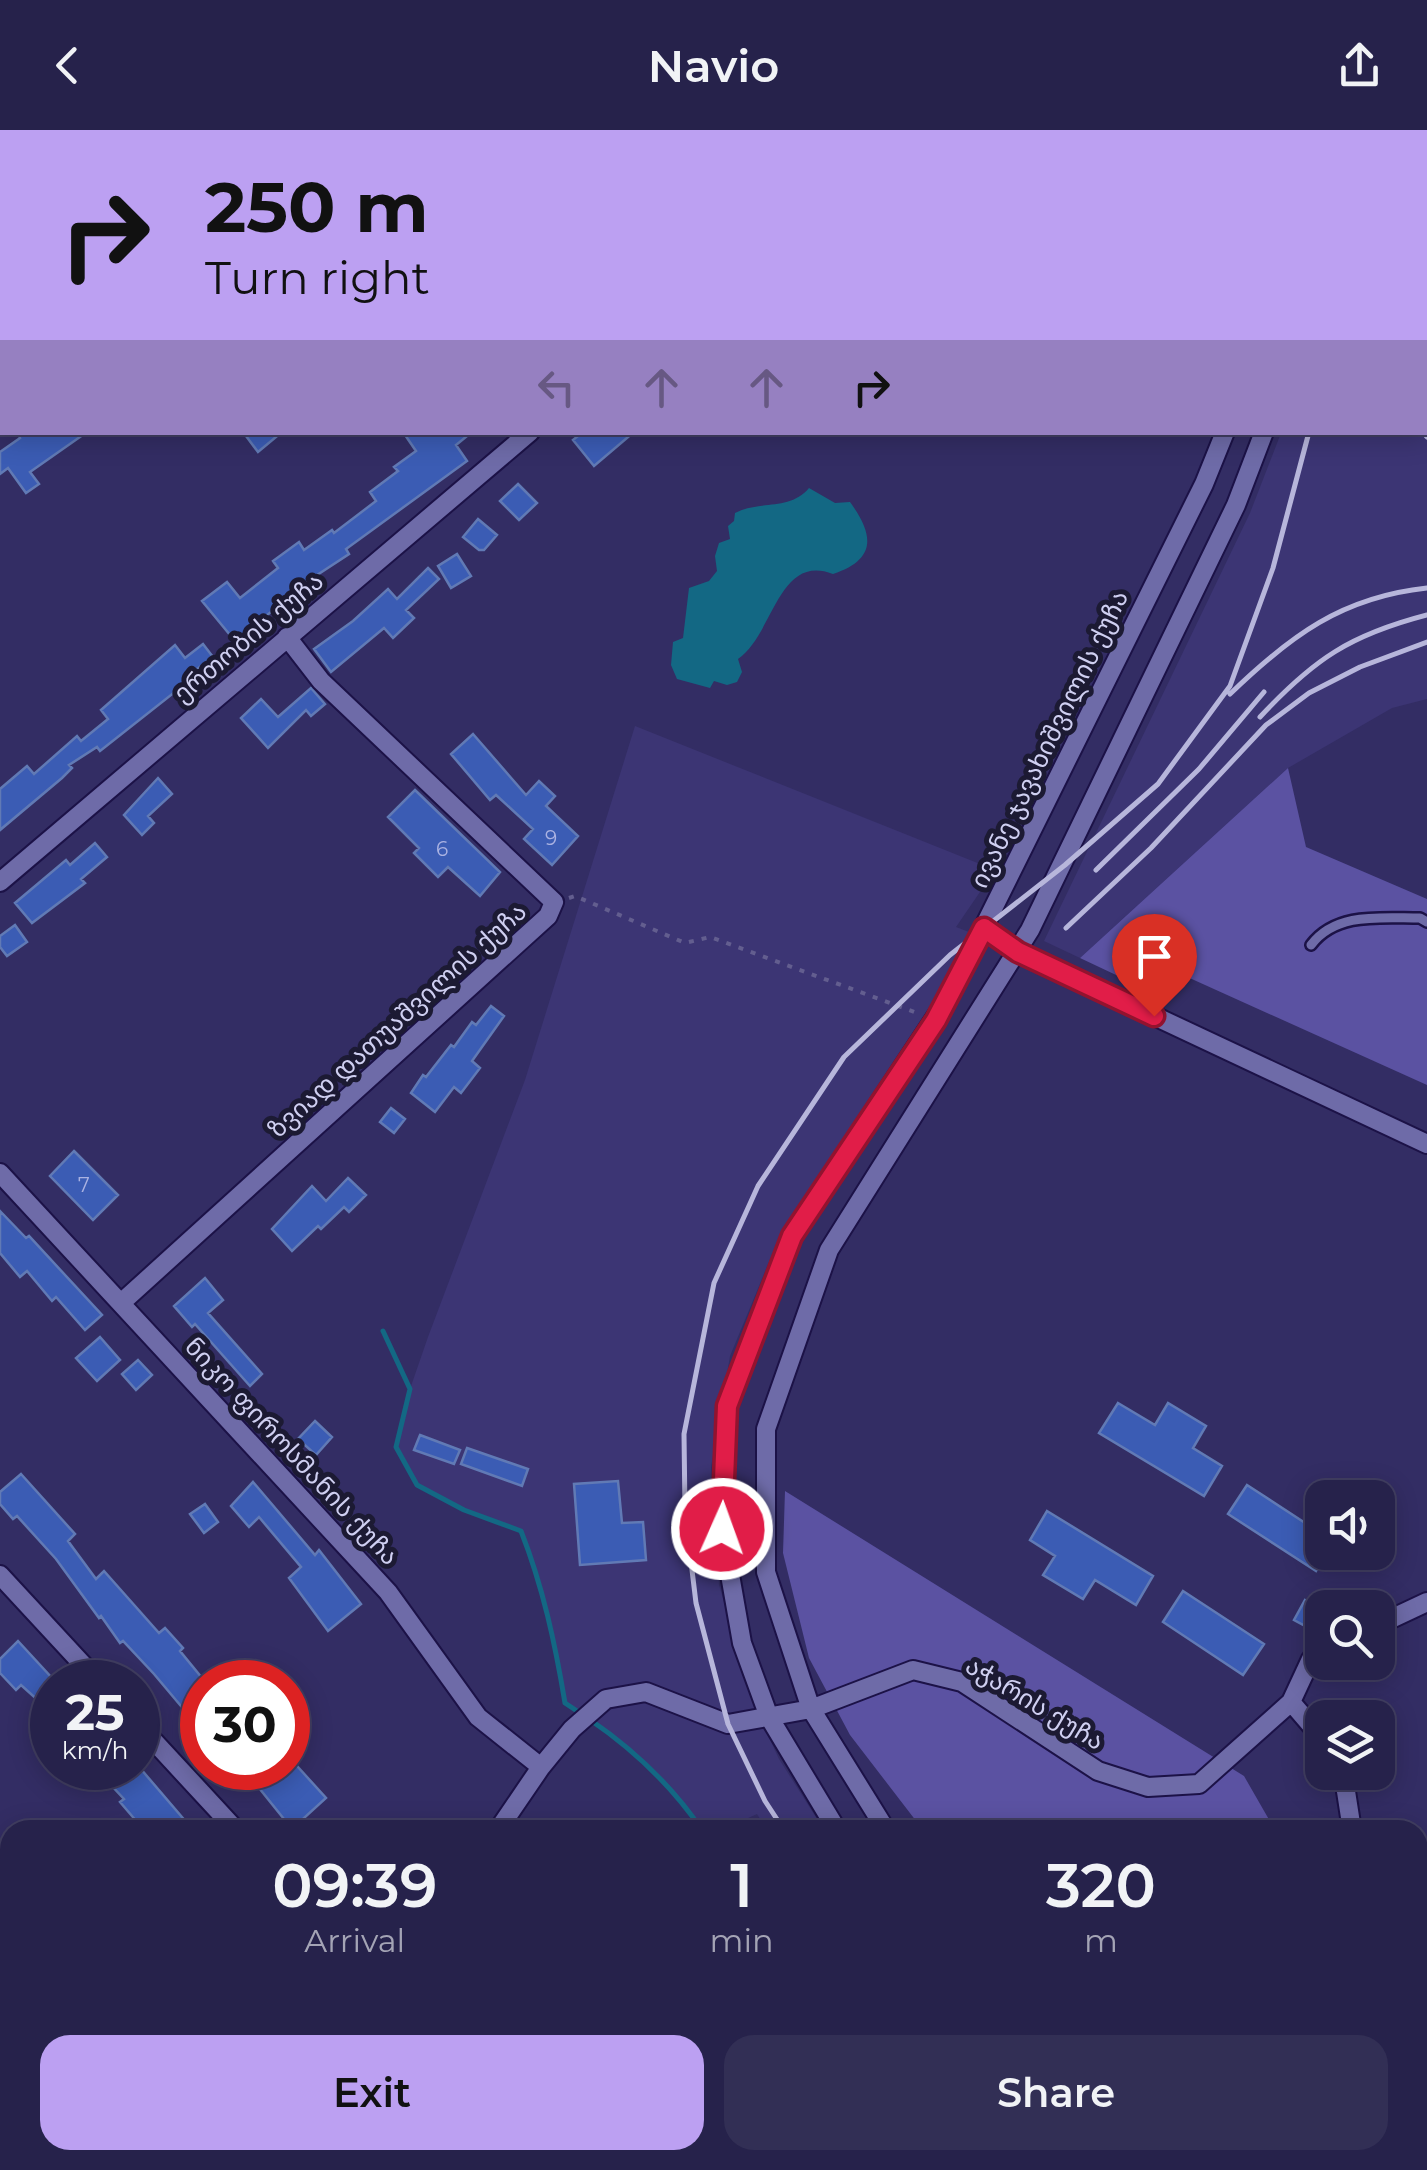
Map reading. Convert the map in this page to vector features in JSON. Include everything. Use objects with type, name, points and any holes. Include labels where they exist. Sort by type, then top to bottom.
[{"type":"street","name":"ერთობის ქუჩა","points":[[0,882],[526,435]]},
{"type":"street","name":"ივანე ჯავახიშვილის ქუჩა","points":[[831,1820],[770,1717],[742,1643],[722,1529],[727,1406],[792,1236],[936,1020],[1204,484],[1224,435]]},
{"type":"street","points":[[880,1820],[811,1708],[766,1572],[766,1428],[829,1250],[1018,952],[1065,865],[1236,505],[1263,435]]},
{"type":"street","name":"ზვიად დათუაშვილის ქუჩა","points":[[122,1303],[548,916],[554,902],[321,681],[288,637]]},
{"type":"street","points":[[984,928],[1018,952],[1427,1144]]},
{"type":"street","name":"ნიკო ფიროსმანის ქუჩა","points":[[0,1173],[388,1592],[478,1717],[541,1767]]},
{"type":"street","points":[[0,1576],[78,1660]]},
{"type":"street","points":[[1395,1618],[1427,1602]]},
{"type":"street","name":"აჭარის ქუჩა","points":[[505,1820],[541,1767],[572,1730],[606,1699],[646,1692],[728,1724],[811,1708],[913,1670],[962,1682],[1098,1771],[1148,1787],[1200,1784],[1291,1702],[1305,1671]]},
{"type":"street","points":[[1291,1702],[1305,1718]]},
{"type":"street","points":[[160,1748],[227,1820]]},
{"type":"street","points":[[1346,1790],[1350,1820]]},
{"type":"lane","points":[[1310,945],[1324,928],[1360,919],[1420,918],[1427,922]]},
{"type":"path","points":[[554,902],[575,896],[685,943],[710,937],[936,1020]]},
{"type":"shaded area","points":[[1280,435],[1427,435],[1427,699],[1392,708],[1288,768],[1080,958],[1044,941],[1250,513]]},
{"type":"shaded area","points":[[635,726],[995,870],[956,927],[977,935],[781,1233],[730,1356],[711,1467],[719,1585],[755,1708],[779,1759],[818,1820],[761,1820],[757,1814],[744,1820],[695,1820],[682,1801],[622,1742],[565,1703],[553,1630],[538,1573],[521,1531],[464,1510],[417,1485],[396,1447],[428,1337],[525,1080]]},
{"type":"shaded area","points":[[1288,768],[1306,847],[1427,899],[1427,1085],[1163,966],[1150,991],[1080,958]]},
{"type":"shaded area","points":[[785,1491],[1244,1776],[1269,1820],[915,1820],[850,1735],[809,1658],[783,1553]]},
{"type":"water","points":[[809,488],[835,503],[850,502],[867,535],[864,553],[858,561],[833,574],[815,571],[800,575],[788,585],[750,647],[738,659],[742,672],[737,682],[727,685],[714,681],[710,688],[677,679],[671,665],[673,642],[683,638],[689,588],[709,581],[717,571],[715,556],[719,543],[730,539],[728,526],[735,513],[793,500]]},
{"type":"building","points":[[18,435],[83,435],[30,472],[39,484],[26,493],[8,468],[0,474],[0,452],[20,438]]},
{"type":"building","points":[[245,435],[278,435],[258,452]]},
{"type":"building","points":[[405,435],[468,435],[456,445],[467,461],[346,549],[349,554],[285,596],[287,599],[235,641],[202,601],[227,582],[240,598],[278,568],[273,561],[299,542],[304,550],[332,530],[334,533],[376,501],[370,492],[416,451]]},
{"type":"building","points":[[579,435],[630,435],[594,466],[573,440]]},
{"type":"building","points":[[518,484],[537,503],[519,520],[500,501]]},
{"type":"building","points":[[478,519],[497,535],[484,550],[463,537]]},
{"type":"building","points":[[457,554],[471,576],[451,588],[438,566]]},
{"type":"building","points":[[428,568],[439,579],[406,610],[414,618],[393,638],[384,628],[331,672],[314,649],[388,589],[397,599]]},
{"type":"building","points":[[203,644],[213,657],[196,670],[199,673],[100,751],[97,747],[69,765],[72,768],[62,778],[0,830],[0,789],[27,766],[34,774],[77,736],[81,741],[108,719],[101,710],[175,645],[185,658]]},
{"type":"building","points":[[311,688],[325,704],[311,716],[306,710],[268,748],[241,718],[261,699],[278,717]]},
{"type":"building","points":[[473,734],[526,795],[539,781],[555,796],[546,806],[578,836],[552,865],[524,839],[533,829],[496,795],[490,800],[451,754]]},
{"type":"building","points":[[158,778],[172,794],[148,816],[154,823],[142,835],[124,815]]},
{"type":"building","points":[[415,790],[500,872],[480,896],[448,867],[438,877],[414,853],[419,848],[388,817]]},
{"type":"building","points":[[95,843],[107,857],[81,879],[85,883],[32,923],[15,903],[66,860],[70,865]]},
{"type":"building","points":[[15,925],[27,942],[7,956],[0,947],[0,936]]},
{"type":"building","points":[[491,1006],[504,1016],[472,1061],[480,1068],[461,1093],[454,1087],[435,1112],[411,1093],[423,1075],[426,1077],[472,1022],[476,1025]]},
{"type":"building","points":[[391,1108],[405,1119],[394,1133],[380,1122]]},
{"type":"building","points":[[74,1151],[118,1195],[93,1220],[50,1176]]},
{"type":"building","points":[[348,1178],[366,1195],[349,1212],[344,1207],[321,1229],[318,1226],[292,1251],[272,1229],[312,1186],[326,1201]]},
{"type":"building","points":[[0,1211],[26,1238],[29,1236],[102,1315],[85,1330],[56,1297],[52,1301],[27,1271],[20,1277],[0,1253]]},
{"type":"building","points":[[205,1278],[223,1300],[208,1313],[262,1374],[250,1386],[174,1306]]},
{"type":"building","points":[[100,1337],[120,1360],[97,1381],[76,1358]]},
{"type":"building","points":[[138,1360],[152,1375],[136,1390],[122,1374]]},
{"type":"building","points":[[1118,1403],[1155,1425],[1168,1403],[1206,1426],[1193,1448],[1222,1466],[1204,1496],[1099,1433]]},
{"type":"building","points":[[315,1421],[332,1437],[316,1455],[298,1439]]},
{"type":"building","points":[[420,1435],[460,1450],[454,1464],[414,1450]]},
{"type":"building","points":[[467,1448],[528,1469],[522,1486],[461,1464]]},
{"type":"building","points":[[21,1474],[75,1534],[68,1541],[96,1579],[104,1571],[159,1633],[165,1628],[183,1648],[180,1651],[187,1660],[180,1660],[180,1705],[160,1681],[160,1660],[141,1660],[123,1641],[120,1643],[56,1559],[17,1516],[13,1519],[0,1504],[0,1492]]},
{"type":"building","points":[[618,1481],[622,1523],[643,1522],[646,1560],[580,1565],[574,1484]]},
{"type":"building","points":[[253,1482],[315,1555],[319,1550],[361,1604],[328,1631],[289,1578],[301,1567],[259,1517],[249,1527],[231,1506]]},
{"type":"building","points":[[1247,1485],[1305,1523],[1305,1564],[1228,1514]]},
{"type":"building","points":[[205,1504],[218,1522],[204,1533],[190,1514]]},
{"type":"building","points":[[1047,1511],[1153,1576],[1136,1605],[1095,1580],[1083,1599],[1043,1575],[1055,1556],[1030,1540]]},
{"type":"building","points":[[1183,1591],[1264,1644],[1243,1675],[1163,1622]]},
{"type":"building","points":[[1305,1600],[1305,1626],[1294,1620]]},
{"type":"building","points":[[18,1641],[35,1660],[30,1660],[30,1693],[21,1685],[16,1690],[0,1673],[0,1659]]},
{"type":"building","points":[[310,1780],[326,1798],[302,1820],[285,1820],[261,1790],[310,1790]]},
{"type":"building","points":[[116,1790],[159,1790],[184,1820],[135,1820],[120,1802],[124,1799]]},
{"type":"waterway","points":[[383,1331],[410,1389],[396,1447],[417,1485],[464,1510],[521,1531],[548,1615],[565,1703],[580,1713]]},
{"type":"waterway","points":[[589,1719],[651,1769],[694,1820]]},
{"type":"railway","points":[[777,1820],[728,1724],[696,1603],[685,1512],[684,1434],[714,1283],[758,1186],[844,1057],[950,955],[1065,865],[1158,784],[1230,686],[1273,568],[1308,435]]},
{"type":"railway","points":[[1230,694],[1296,637],[1343,610],[1369,600],[1427,588]]},
{"type":"railway","points":[[1260,717],[1298,679],[1335,652],[1376,631],[1427,615]]},
{"type":"railway","points":[[1066,928],[1151,848],[1266,725],[1309,693],[1360,667],[1427,642]]},
{"type":"railway","points":[[1096,870],[1199,769],[1264,692]]},
{"type":"route","points":[[722,1529],[727,1406],[792,1236],[936,1020],[984,928],[1018,952],[1154,1016]]}]
